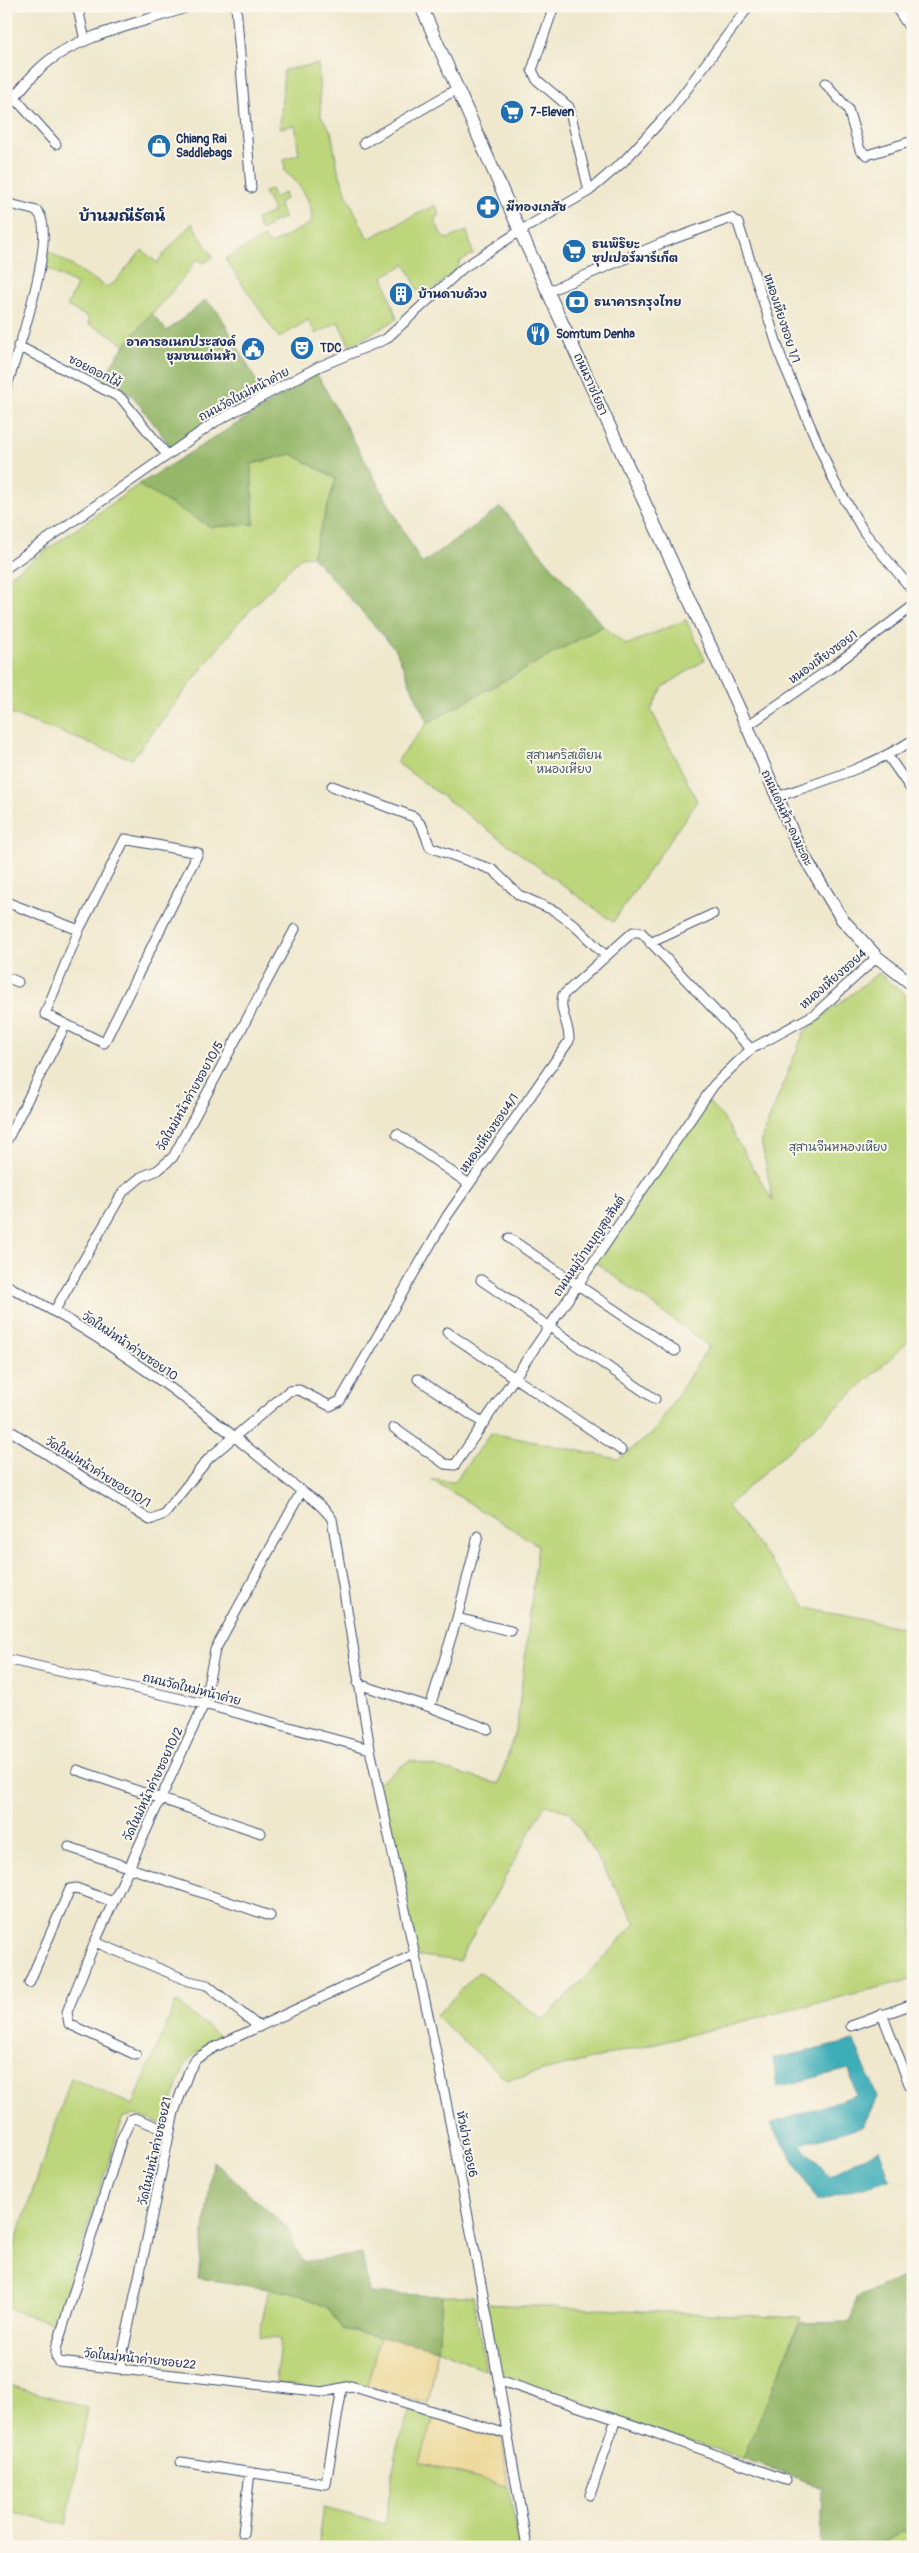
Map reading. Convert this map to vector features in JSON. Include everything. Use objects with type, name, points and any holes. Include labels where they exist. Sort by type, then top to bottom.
[{"type":"main road","name":"ถนนราชโยธา","points":[[421,6],[520,231],[549,291],[761,761]]},
{"type":"main road","name":"ถนนเด่นห้า-ดงมะดะ","points":[[761,761],[799,848],[823,891],[842,919],[877,957],[913,986]]},
{"type":"street","points":[[75,6],[79,13],[85,41]]},
{"type":"street","points":[[6,108],[14,97],[50,60],[85,41],[189,6]]},
{"type":"street","points":[[236,6],[251,188]]},
{"type":"street","points":[[554,6],[532,70],[537,80],[569,107],[589,191]]},
{"type":"street","name":"ถนนวัดใหม่หน้าค่าย","points":[[6,568],[215,422],[318,367],[386,339],[464,268],[520,231],[589,191],[624,161],[672,109],[748,6]]},
{"type":"street","points":[[895,6],[913,33]]},
{"type":"street","points":[[826,83],[848,109],[860,150],[867,155],[913,142]]},
{"type":"street","points":[[364,143],[457,89]]},
{"type":"street","points":[[14,97],[56,144]]},
{"type":"street","points":[[6,203],[38,211],[45,224],[41,271],[6,390]]},
{"type":"street","name":"หนองเหียงซอย 1/1","points":[[549,291],[662,243],[714,224],[731,218],[738,223],[782,360],[834,481],[864,532],[913,591]]},
{"type":"street","name":"ซอยดอกไม้","points":[[18,346],[121,398],[167,455]]},
{"type":"street","name":"หนองเหียงซอย1","points":[[746,726],[828,670],[913,606]]},
{"type":"street","points":[[777,797],[888,756],[913,740]]},
{"type":"street","points":[[888,756],[913,792]]},
{"type":"street","points":[[332,786],[414,817],[422,826],[430,847],[492,870],[519,895],[555,911],[573,924],[606,956]]},
{"type":"street","points":[[125,840],[198,853],[104,1044],[65,1026],[45,1014],[79,930],[125,840]]},
{"type":"street","points":[[6,902],[79,930]]},
{"type":"street","points":[[650,943],[713,914]]},
{"type":"street","name":"วัดใหม่หน้าค่ายซอย10/5","points":[[55,1310],[123,1192],[141,1178],[158,1170],[173,1157],[295,929]]},
{"type":"street","name":"หนองเหียงซอย4/1","points":[[235,1436],[289,1391],[299,1390],[330,1406],[340,1401],[447,1216],[569,1041],[570,1030],[560,1005],[563,995],[633,932],[641,932],[751,1049]]},
{"type":"street","name":"หนองเหียงซอย4","points":[[751,1049],[815,1014],[877,957]]},
{"type":"street","points":[[6,977],[18,982]]},
{"type":"street","points":[[6,1142],[65,1026]]},
{"type":"street","name":"ถนนหมู่บ้านบุญสุขสันต์","points":[[394,1428],[445,1464],[455,1464],[714,1085],[751,1049]]},
{"type":"street","points":[[397,1134],[469,1184]]},
{"type":"street","points":[[509,1238],[675,1351]]},
{"type":"street","points":[[481,1280],[655,1400]]},
{"type":"street","name":"วัดใหม่หน้าค่ายซอย10","points":[[6,1285],[55,1310],[206,1412],[300,1492]]},
{"type":"street","points":[[447,1332],[621,1450]]},
{"type":"street","points":[[418,1379],[483,1423]]},
{"type":"street","name":"วัดใหม่หน้าค่ายซอย10/1","points":[[6,1428],[150,1520],[164,1514],[209,1458],[235,1436]]},
{"type":"street","name":"หัวฝาย ซอย6","points":[[300,1492],[324,1508],[332,1519],[370,1749],[413,1955],[440,2070],[527,2547]]},
{"type":"street","name":"วัดใหม่หน้าค่ายซอย10/2","points":[[136,2056],[70,2024],[67,2020],[67,2012],[95,1942],[204,1704],[215,1650],[300,1492]]},
{"type":"street","points":[[430,1707],[457,1618],[478,1536]]},
{"type":"street","points":[[457,1618],[511,1631]]},
{"type":"street","name":"ถนนวัดใหม่หน้าค่าย","points":[[6,1658],[204,1704],[370,1749]]},
{"type":"street","points":[[358,1684],[488,1728]]},
{"type":"street","points":[[77,1770],[261,1833]]},
{"type":"street","points":[[69,1847],[129,1866],[270,1916]]},
{"type":"street","points":[[29,1984],[70,1889],[76,1888],[113,1902]]},
{"type":"street","points":[[95,1942],[189,1981],[207,1985],[259,2028]]},
{"type":"street","name":"วัดใหม่หน้าค่ายซอย21","points":[[123,2370],[121,2361],[174,2112],[189,2071],[196,2059],[215,2048],[413,1955]]},
{"type":"street","points":[[851,2026],[913,2004]]},
{"type":"street","points":[[882,2014],[912,2091]]},
{"type":"street","name":"วัดใหม่หน้าค่ายซอย22","points":[[170,2132],[135,2118],[131,2119],[122,2138],[82,2272],[56,2349],[56,2357],[64,2363],[324,2392],[351,2386],[507,2434]]},
{"type":"street","points":[[498,2380],[616,2419],[786,2480]]},
{"type":"street","points":[[181,2462],[327,2482],[341,2394],[339,2390]]},
{"type":"street","points":[[590,2495],[616,2419]]},
{"type":"street","points":[[243,2533],[250,2472]]},
{"type":"green space","points":[[318,64],[321,116],[331,131],[338,170],[349,200],[368,239],[435,205],[440,215],[434,219],[442,236],[447,239],[467,231],[473,254],[460,261],[457,269],[422,300],[406,264],[383,276],[397,319],[350,346],[338,322],[316,334],[308,320],[279,338],[225,259],[264,237],[269,244],[272,244],[311,223],[311,208],[305,194],[285,172],[284,159],[299,154],[295,125],[280,128],[284,70]]},
{"type":"green space","points":[[271,189],[275,198],[284,193],[286,199],[279,202],[280,209],[285,218],[268,224],[269,227],[261,231],[256,219],[274,212],[264,192]]},
{"type":"green space","points":[[192,223],[213,257],[204,263],[197,259],[125,345],[109,334],[88,324],[89,318],[67,306],[77,285],[44,267],[47,250],[106,287],[114,283],[142,250],[157,263],[159,262]]},
{"type":"green space","points":[[206,300],[219,313],[263,393],[172,448],[133,396],[101,382],[118,354],[151,313],[167,331]]},
{"type":"green space","points":[[317,374],[422,564],[501,507],[603,626],[427,723],[396,650],[312,556],[336,479],[292,454],[251,464],[254,524],[211,527],[138,485]]},
{"type":"green space","points":[[292,454],[336,479],[312,556],[301,557],[236,625],[132,759],[6,712],[6,579],[138,485],[212,527],[254,524],[251,464]]},
{"type":"green space","name":"สุสานคริสเตียน หนองเหียง","points":[[686,620],[705,660],[663,687],[651,710],[697,801],[613,922],[396,762],[427,723],[603,626],[626,645]]},
{"type":"green space","name":"สุสานจีนหนองเหียง","points":[[878,973],[913,1001],[913,1335],[896,1354],[727,1506],[808,1608],[913,1630],[913,1979],[507,2080],[436,2016],[478,1972],[544,2020],[636,1923],[570,1812],[545,1805],[459,1961],[413,1955],[377,1784],[410,1760],[499,1784],[517,1725],[538,1545],[432,1480],[454,1482],[491,1433],[618,1459],[653,1433],[709,1346],[594,1261],[705,1098],[724,1119],[773,1201],[761,1140],[804,1032]]},
{"type":"green space","points":[[176,2002],[223,2039],[197,2052],[185,2064],[164,2125],[135,2115],[123,2117],[56,2324],[6,2308],[6,2270],[71,2078],[133,2105]]},
{"type":"green space","points":[[213,2161],[287,2228],[302,2262],[362,2254],[369,2293],[442,2296],[438,2349],[342,2329],[328,2308],[300,2294],[198,2278]]},
{"type":"green space","points":[[913,2274],[913,2539],[904,2531],[875,2547],[821,2547],[823,2488],[743,2458],[800,2323],[851,2322],[856,2298]]},
{"type":"green space","points":[[269,2288],[300,2294],[328,2308],[342,2329],[380,2337],[367,2386],[321,2390],[276,2383],[280,2339],[259,2337]]},
{"type":"green space","points":[[442,2296],[473,2296],[486,2370],[438,2349]]},
{"type":"green space","points":[[485,2304],[801,2318],[744,2459],[498,2380]]},
{"type":"green space","points":[[6,2384],[88,2408],[66,2525],[6,2511]]},
{"type":"green space","points":[[410,2409],[434,2417],[420,2463],[508,2487],[520,2547],[318,2547],[324,2508],[385,2524],[395,2456]]},
{"type":"green space","points":[[904,2531],[913,2539],[913,2547],[875,2547]]},
{"type":"sand","points":[[380,2337],[438,2349],[428,2404],[367,2386]]},
{"type":"sand","points":[[434,2417],[502,2437],[508,2487],[420,2463]]},
{"type":"water","points":[[854,2041],[877,2097],[863,2126],[801,2144],[829,2176],[879,2149],[890,2179],[818,2201],[771,2124],[856,2095],[849,2069],[777,2087],[773,2059]]},
{"type":"place","name":"7-Eleven","points":[[512,112]]},
{"type":"place","name":"Chiang Rai Saddlebags","points":[[159,146]]},
{"type":"place","name":"มีทองเภสัช","points":[[488,207]]},
{"type":"place","name":"ธนพิริยะ ซุปเปอร์มาร์เก็ต","points":[[574,251]]},
{"type":"place","name":"บ้านดาบด้วง","points":[[401,294]]},
{"type":"place","name":"ธนาคารกรุงไทย","points":[[577,302]]},
{"type":"place","name":"Somtum Denha","points":[[538,334]]},
{"type":"place","name":"TDC","points":[[302,348]]},
{"type":"place","name":"อาคารอเนกประสงค์ ชุมชนเด่นห้า","points":[[253,349]]},
{"type":"district","name":"บ้านมณีรัตน์","points":[[122,216]]}]
